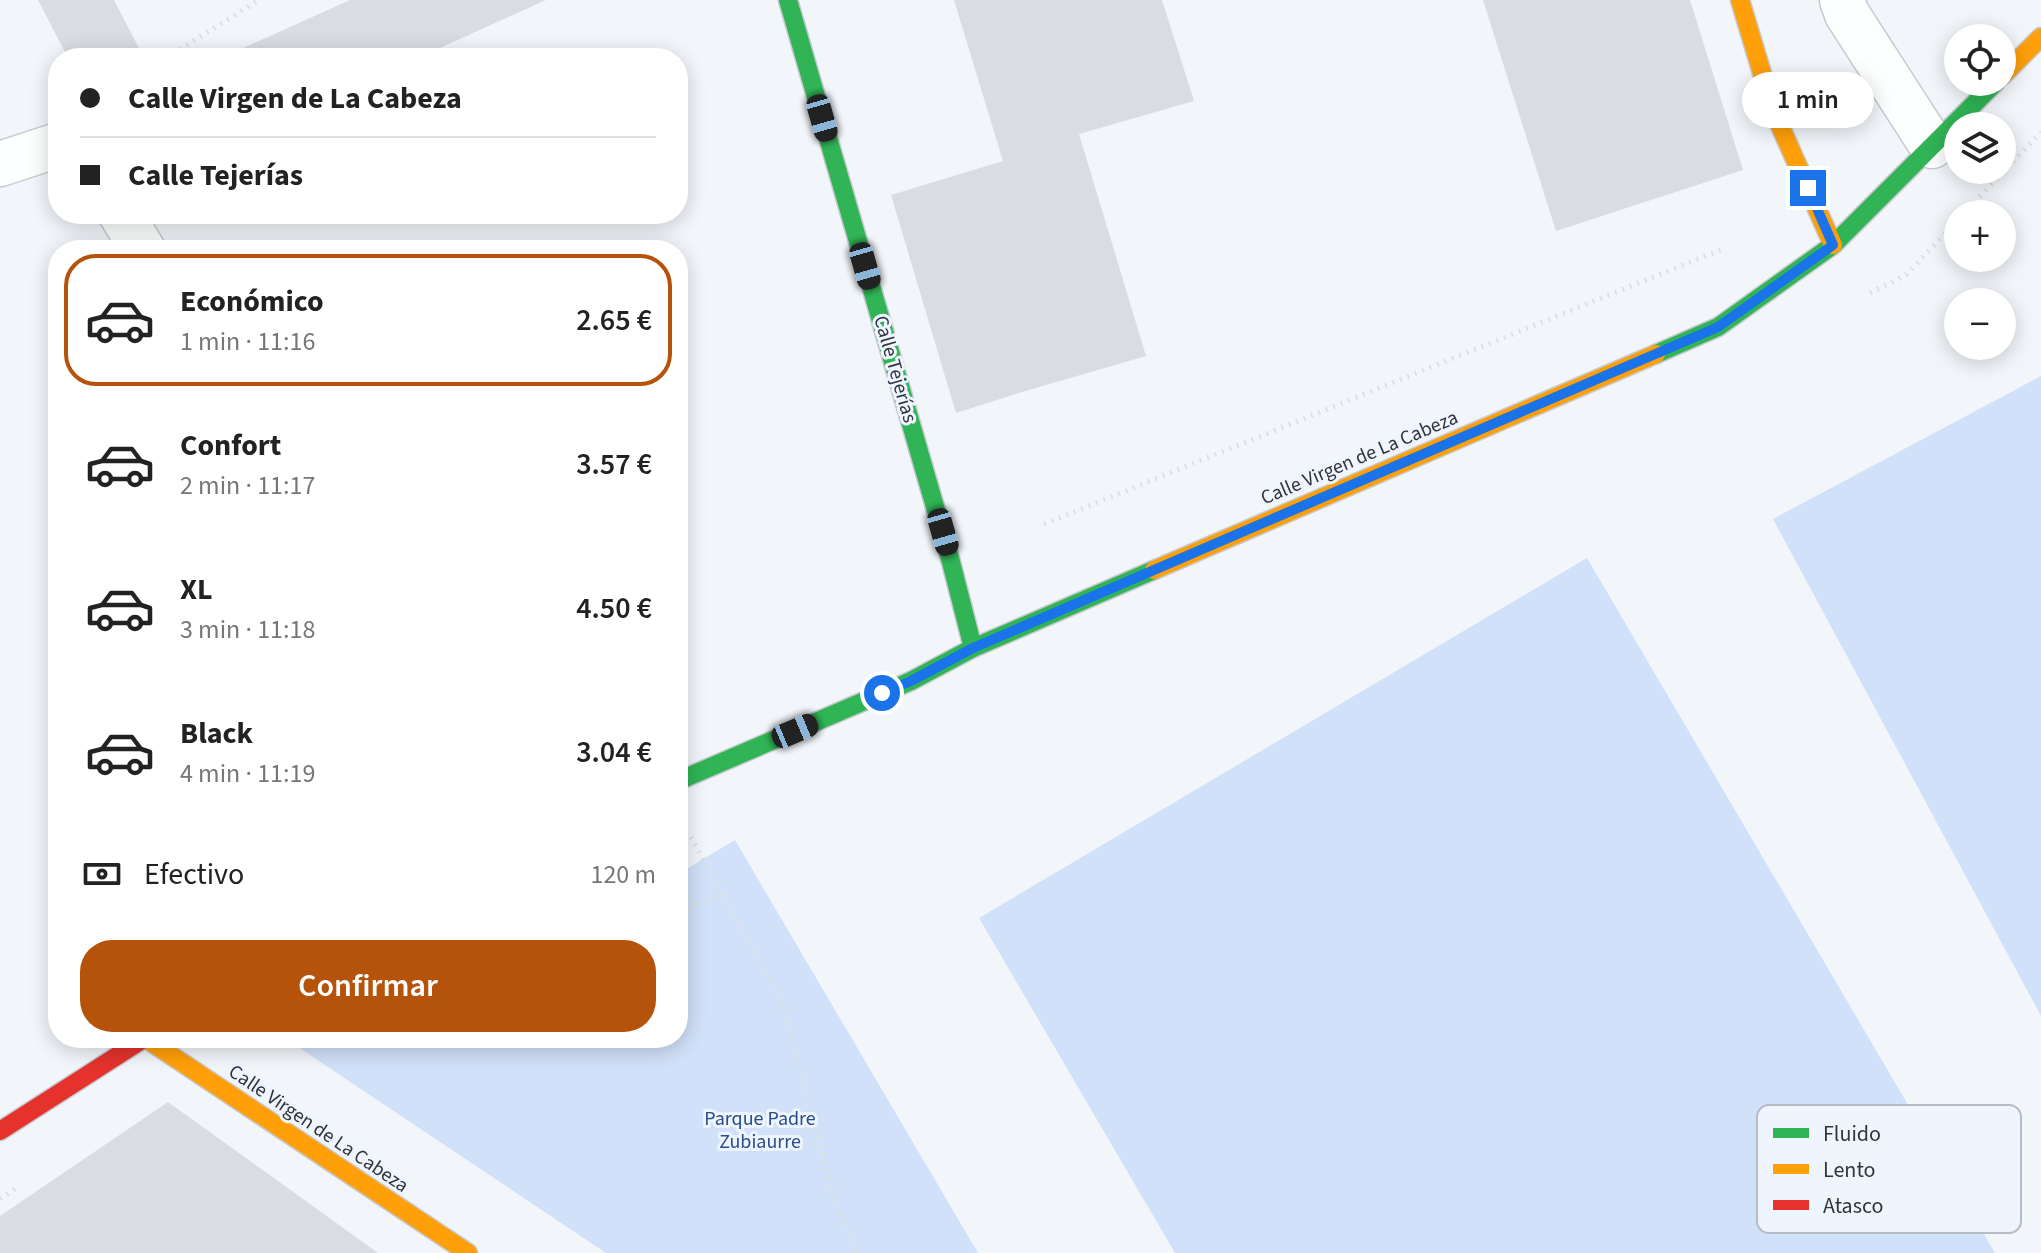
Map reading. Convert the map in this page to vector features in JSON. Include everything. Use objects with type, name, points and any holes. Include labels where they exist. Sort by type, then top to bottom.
[{"type":"street","name":"Calle Tejerías","points":[[788,0],[951,562],[973,648]]},
{"type":"street","points":[[1740,0],[1773,110],[1833,245]]},
{"type":"street","points":[[1842,0],[1847,14],[1932,146]]},
{"type":"street","points":[[2016,62],[2041,37]]},
{"type":"street","name":"Calle Virgen de La Cabeza","points":[[688,777],[911,681],[973,648],[1718,327],[1833,245],[1982,96]]},
{"type":"street","points":[[0,164],[48,148]]},
{"type":"street","name":"Calle Virgen de La Cabeza","points":[[0,1131],[129,1048]]},
{"type":"street","name":"Calle Virgen de La Cabeza","points":[[160,1048],[468,1253]]},
{"type":"path","points":[[182,48],[259,0]]},
{"type":"path","points":[[1976,200],[2041,132]]},
{"type":"path","points":[[1044,524],[1733,245]]},
{"type":"path","points":[[689,834],[779,996],[835,1201],[858,1253]]},
{"type":"path","points":[[688,911],[722,894]]},
{"type":"path","points":[[688,896],[693,906]]},
{"type":"path","points":[[725,1137],[776,1146],[819,1143]]},
{"type":"green space","points":[[2041,376],[2041,1016],[1773,519]]},
{"type":"green space","points":[[1587,558],[1908,1105],[1757,1105],[1757,1233],[1983,1233],[1995,1253],[1175,1253],[979,918]]},
{"type":"green space","name":"Parque Padre Zubiaurre","points":[[735,840],[978,1253],[606,1253],[299,1048],[688,1048],[688,868]]},
{"type":"building","points":[[38,0],[114,0],[139,48],[63,48]]},
{"type":"building","points":[[350,0],[546,0],[440,48],[243,48]]},
{"type":"building","points":[[954,0],[1162,0],[1194,101],[1079,134],[1146,356],[956,413],[891,195],[1003,161]]},
{"type":"building","points":[[1483,0],[1690,0],[1743,170],[1556,231]]},
{"type":"building","points":[[168,1102],[378,1253],[0,1253],[0,1216]]},
{"type":"traffic: fast","points":[[788,0],[951,562],[973,648]]},
{"type":"traffic: fast","points":[[1656,354],[1718,327],[1833,245],[1982,96]]},
{"type":"traffic: fast","points":[[688,777],[911,681],[973,648],[1154,570]]},
{"type":"traffic: slow","points":[[1740,0],[1773,110],[1833,245]]},
{"type":"traffic: slow","points":[[2016,62],[2041,37]]},
{"type":"traffic: slow","points":[[1154,570],[1656,354]]},
{"type":"traffic: slow","points":[[160,1048],[468,1253]]},
{"type":"traffic: jam","points":[[0,1131],[129,1048]]},
{"type":"route","points":[[882,693],[973,648],[1718,327],[1833,245],[1808,188]]}]
